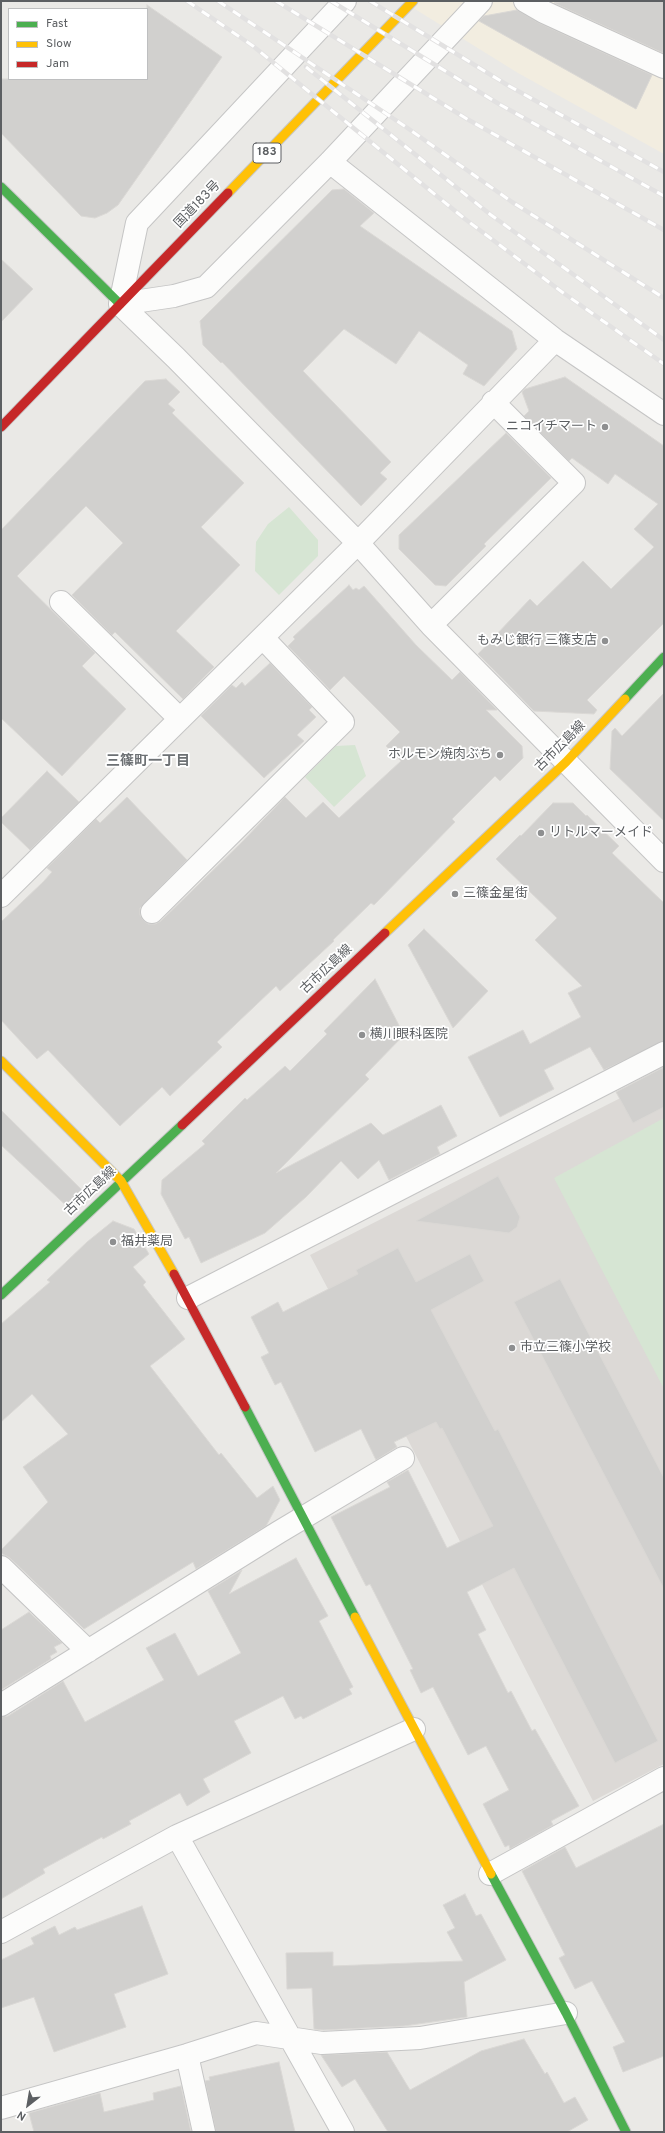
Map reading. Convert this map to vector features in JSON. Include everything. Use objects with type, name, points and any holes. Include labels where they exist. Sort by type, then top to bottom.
[{"type":"main road","name":"国道183号","points":[[1,427],[413,1]]},
{"type":"main road","points":[[1,187],[120,304]]},
{"type":"main road","name":"古市広島線","points":[[1,1295],[566,762],[664,657]]},
{"type":"main road","points":[[1,1061],[121,1181],[188,1298],[490,1874],[566,2013],[626,2132]]},
{"type":"street","points":[[120,304],[137,223],[345,1]]},
{"type":"street","points":[[120,304],[174,296],[206,287],[330,162],[481,1]]},
{"type":"street","points":[[525,1],[544,12],[664,67]]},
{"type":"street","points":[[330,162],[555,340],[664,414]]},
{"type":"street","points":[[120,304],[176,358],[358,543],[431,625],[664,861]]},
{"type":"street","points":[[1,896],[358,543],[493,402],[555,340]]},
{"type":"street","points":[[431,625],[574,483],[493,402]]},
{"type":"street","points":[[60,602],[180,719]]},
{"type":"street","points":[[152,912],[343,722],[263,638]]},
{"type":"street","points":[[188,1298],[664,1053]]},
{"type":"street","points":[[1,1705],[303,1518],[403,1458]]},
{"type":"street","points":[[1,1567],[88,1651]]},
{"type":"street","points":[[1,1932],[177,1836],[414,1730]]},
{"type":"street","points":[[490,1874],[664,1778]]},
{"type":"street","points":[[177,1836],[292,2038],[343,2132]]},
{"type":"street","points":[[1,2108],[187,2055],[256,2033],[322,2043],[420,2038],[566,2013]]},
{"type":"street","points":[[187,2055],[204,2132]]},
{"type":"shaded area","points":[[402,1],[664,1],[664,154],[518,73]]},
{"type":"shaded area","name":"市立三篠小学校","points":[[664,1076],[664,1764],[593,1801],[408,1440],[310,1255]]},
{"type":"green space","points":[[289,507],[318,540],[318,556],[279,595],[255,571],[256,542],[268,524]]},
{"type":"green space","points":[[355,745],[366,776],[334,807],[305,777],[336,746]]},
{"type":"green space","points":[[664,1118],[664,1389],[554,1178]]},
{"type":"building","points":[[565,1],[664,1],[663,53],[554,3]]},
{"type":"building","points":[[147,5],[222,57],[118,205],[107,213],[95,218],[81,216],[1,133],[1,79],[148,80]]},
{"type":"building","points":[[517,10],[539,23],[652,75],[636,109],[479,21],[484,16]]},
{"type":"building","points":[[344,189],[374,213],[360,226],[512,331],[517,349],[484,386],[463,374],[468,365],[419,331],[396,364],[344,329],[303,371],[391,462],[380,473],[387,479],[361,506],[222,362],[221,363],[203,345],[200,321],[332,190]]},
{"type":"building","points":[[1,259],[33,289],[1,322]]},
{"type":"building","points":[[565,377],[664,446],[664,623],[587,700],[597,710],[594,714],[534,711],[478,654],[530,599],[537,606],[583,561],[611,589],[654,547],[634,529],[658,504],[615,474],[608,484],[572,458],[569,461],[524,416],[529,411],[522,392],[525,389]]},
{"type":"building","points":[[166,379],[180,392],[168,404],[175,410],[172,413],[244,483],[201,527],[240,565],[176,631],[214,667],[183,699],[115,632],[112,635],[72,595],[123,543],[86,506],[17,576],[95,653],[82,666],[126,709],[62,776],[1,718],[1,530],[145,381]]},
{"type":"building","points":[[506,433],[551,478],[484,544],[486,546],[446,586],[435,585],[399,549],[399,535]]},
{"type":"building","points":[[349,585],[353,590],[356,588],[359,590],[364,586],[416,645],[452,680],[460,672],[497,710],[486,710],[522,746],[523,758],[500,781],[495,776],[452,819],[455,822],[374,905],[371,903],[333,940],[334,941],[280,991],[276,986],[217,1042],[222,1047],[170,1096],[162,1087],[120,1126],[48,1050],[37,1059],[1,1020],[1,922],[43,882],[52,872],[47,868],[96,819],[100,823],[127,797],[187,860],[140,908],[140,915],[143,920],[148,924],[155,924],[161,921],[242,842],[285,797],[306,818],[323,802],[339,818],[401,761],[386,746],[400,732],[344,676],[330,690],[288,646],[295,639],[293,637]]},
{"type":"building","points":[[270,663],[312,707],[309,710],[316,717],[297,735],[304,741],[264,778],[201,716],[232,685],[236,688],[242,682],[245,686]]},
{"type":"building","points":[[664,693],[664,821],[610,769],[612,731],[615,728],[622,736]]},
{"type":"building","points":[[47,771],[79,802],[30,850],[1,822],[1,818]]},
{"type":"building","points":[[553,803],[573,803],[586,816],[587,815],[619,846],[612,853],[664,903],[664,1041],[604,1070],[590,1047],[544,1070],[554,1089],[500,1117],[468,1057],[523,1030],[530,1044],[581,1017],[568,993],[582,986],[535,940],[557,918],[496,859]]},
{"type":"building","points":[[424,929],[488,991],[453,1028],[408,945]]},
{"type":"building","points":[[375,979],[404,1035],[365,1075],[369,1079],[276,1173],[371,1123],[383,1135],[441,1105],[457,1136],[437,1147],[440,1154],[389,1180],[379,1160],[358,1179],[341,1161],[306,1197],[265,1233],[201,1263],[189,1237],[185,1239],[161,1194],[162,1180],[205,1144],[202,1141],[245,1098],[247,1100],[285,1066],[290,1071],[327,1034],[324,1031]]},
{"type":"building","points":[[664,1067],[664,1107],[633,1123],[616,1092]]},
{"type":"building","points":[[1,1110],[88,1196],[72,1211],[1,1145]]},
{"type":"building","points":[[498,1176],[520,1217],[517,1227],[509,1233],[416,1221]]},
{"type":"building","points":[[113,1221],[134,1229],[149,1254],[133,1267],[146,1282],[143,1285],[185,1339],[150,1366],[219,1455],[221,1453],[257,1498],[273,1486],[280,1500],[266,1526],[196,1569],[193,1562],[84,1629],[10,1558],[1,1553],[1,1550],[48,1502],[23,1467],[68,1434],[32,1394],[1,1422],[1,1324],[50,1282],[47,1280],[87,1242]]},
{"type":"building","points":[[398,1248],[416,1282],[470,1254],[484,1281],[431,1310],[495,1431],[498,1429],[658,1741],[615,1763],[514,1568],[467,1592],[486,1630],[478,1634],[508,1693],[511,1691],[532,1731],[535,1729],[579,1806],[551,1821],[553,1825],[510,1849],[509,1845],[505,1847],[483,1804],[509,1790],[486,1746],[468,1755],[433,1687],[421,1693],[410,1670],[413,1669],[370,1584],[366,1586],[331,1517],[390,1487],[387,1482],[408,1470],[447,1548],[493,1526],[442,1428],[440,1429],[436,1422],[394,1442],[397,1447],[376,1460],[361,1429],[315,1452],[281,1382],[275,1385],[261,1357],[269,1353],[251,1317],[278,1302],[283,1312],[358,1274],[356,1270]]},
{"type":"building","points":[[560,1279],[664,1478],[664,1589],[514,1302]]},
{"type":"building","points":[[296,1558],[328,1616],[319,1621],[353,1687],[349,1689],[352,1694],[303,1719],[301,1716],[295,1719],[283,1696],[234,1721],[251,1753],[203,1779],[210,1792],[187,1806],[180,1793],[129,1821],[131,1824],[103,1839],[102,1837],[43,1869],[45,1873],[1,1899],[1,1717],[8,1716],[63,1681],[85,1722],[164,1680],[146,1648],[175,1633],[198,1676],[241,1653],[208,1591],[242,1570],[229,1594]]},
{"type":"building","points":[[29,1612],[62,1643],[54,1647],[57,1652],[50,1656],[51,1659],[1,1690],[1,1630]]},
{"type":"building","points":[[664,1824],[664,2056],[623,2072],[613,2047],[625,2042],[592,1981],[575,1989],[559,1958],[565,1955],[522,1871],[565,1847],[576,1868]]},
{"type":"building","points":[[465,1894],[476,1916],[481,1914],[506,1960],[464,1982],[467,2017],[404,2026],[323,2030],[314,2029],[312,1988],[287,1989],[286,1953],[333,1952],[333,1966],[463,1961],[447,1932],[455,1928],[443,1905]]},
{"type":"building","points":[[142,1906],[168,1974],[114,1994],[126,2027],[54,2052],[34,1997],[1,2008],[1,1960],[34,1944],[31,1938],[55,1926],[59,1935],[75,1927],[77,1930]]},
{"type":"building","points":[[524,2039],[545,2074],[547,2072],[564,2103],[575,2097],[588,2120],[567,2132],[388,2132],[355,2079],[342,2087],[321,2055],[387,2052],[410,2090],[481,2051]]},
{"type":"building","points":[[279,2062],[295,2132],[216,2132],[205,2081],[210,2080],[209,2077]]},
{"type":"building","points":[[181,2086],[191,2132],[34,2132],[29,2113],[100,2093],[104,2112],[154,2100],[153,2093]]},
{"type":"railway","points":[[187,1],[253,46],[465,219],[562,292],[664,364]]},
{"type":"railway","points":[[218,1],[406,127],[512,202],[664,298]]},
{"type":"railway","points":[[276,1],[467,119],[664,230]]},
{"type":"railway","points":[[331,1],[499,104],[664,196]]},
{"type":"railway","points":[[370,1],[509,86],[664,172]]},
{"type":"railway","points":[[306,67],[491,215],[664,340]]},
{"type":"traffic: fast","points":[[1,187],[120,304]]},
{"type":"traffic: fast","points":[[625,699],[664,657]]},
{"type":"traffic: fast","points":[[1,1295],[182,1125]]},
{"type":"traffic: fast","points":[[245,1407],[355,1617]]},
{"type":"traffic: fast","points":[[491,1874],[566,2013],[626,2132]]},
{"type":"traffic: slow","points":[[228,193],[413,1]]},
{"type":"traffic: slow","points":[[385,933],[566,762],[625,699]]},
{"type":"traffic: slow","points":[[1,1061],[121,1181],[174,1274]]},
{"type":"traffic: slow","points":[[355,1617],[491,1874]]},
{"type":"traffic: jam","points":[[1,427],[228,193]]},
{"type":"traffic: jam","points":[[182,1125],[385,933]]},
{"type":"traffic: jam","points":[[174,1274],[245,1407]]},
{"type":"place","name":"ニコイチマート","points":[[605,427]]},
{"type":"place","name":"もみじ銀行 三篠支店","points":[[605,641]]},
{"type":"place","name":"ホルモン焼肉ぶち","points":[[500,755]]},
{"type":"place","name":"リトルマーメイド","points":[[541,833]]},
{"type":"place","name":"三篠金星街","points":[[455,894]]},
{"type":"place","name":"横川眼科医院","points":[[362,1035]]},
{"type":"place","name":"福井薬局","points":[[113,1242]]},
{"type":"place","name":"市立三篠小学校","points":[[512,1348]]},
{"type":"district","name":"三篠町一丁目","points":[[148,762]]}]
